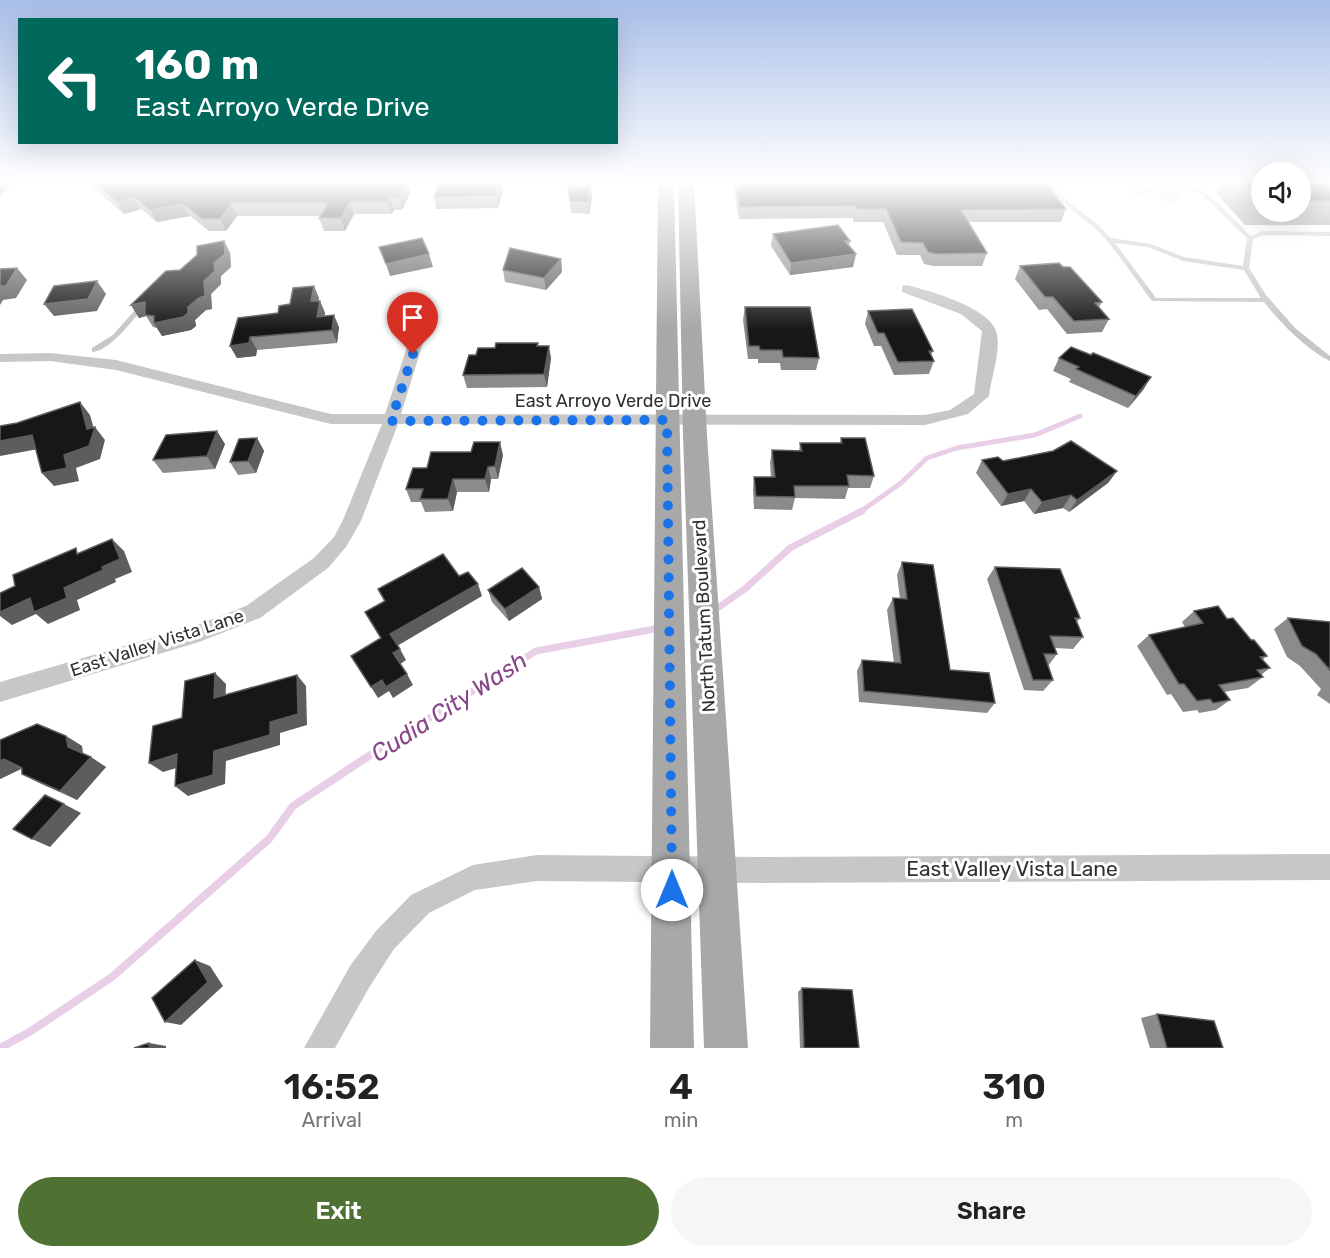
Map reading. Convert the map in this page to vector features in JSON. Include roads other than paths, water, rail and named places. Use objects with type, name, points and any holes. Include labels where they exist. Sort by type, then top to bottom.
[{"type":"main road","name":"North Tatum Boulevard","points":[[669,232],[681,420],[694,870],[726,1048]]},
{"type":"main road","name":"North Tatum Boulevard","points":[[672,1048],[694,870],[681,420],[685,232]]},
{"type":"street","name":"East Arroyo Verde Drive","points":[[0,358],[90,355],[331,419],[391,421],[925,420],[962,412],[981,396],[989,332],[984,322],[972,314],[907,289]]},
{"type":"street","name":"East Valley Vista Lane","points":[[0,692],[199,633],[253,612],[295,584],[321,563],[340,542],[352,521],[391,421],[423,320]]},
{"type":"street","name":"East Valley Vista Lane","points":[[319,1048],[360,976],[385,940],[420,904],[473,878],[537,868],[694,870],[1330,867]]},
{"type":"lane","points":[[1101,232],[1154,300],[1266,300]]},
{"type":"lane","points":[[1244,232],[1250,238]]},
{"type":"lane","points":[[1250,238],[1262,233],[1330,234]]},
{"type":"lane","points":[[1250,238],[1246,268],[1266,300],[1286,326],[1330,359]]},
{"type":"lane","points":[[1109,240],[1149,245],[1183,259],[1246,268]]},
{"type":"lane","points":[[90,355],[115,336],[146,301]]},
{"type":"waterway","name":"Cudia City Wash","points":[[860,512],[901,483],[927,458],[957,448],[1035,435],[1080,416]]},
{"type":"waterway","name":"Cudia City Wash","points":[[712,612],[746,588],[790,548],[862,511]]},
{"type":"waterway","name":"Cudia City Wash","points":[[382,748],[536,651],[660,628]]},
{"type":"waterway","name":"Cudia City Wash","points":[[0,1048],[31,1031],[112,977],[269,839],[293,806],[384,746]]}]
